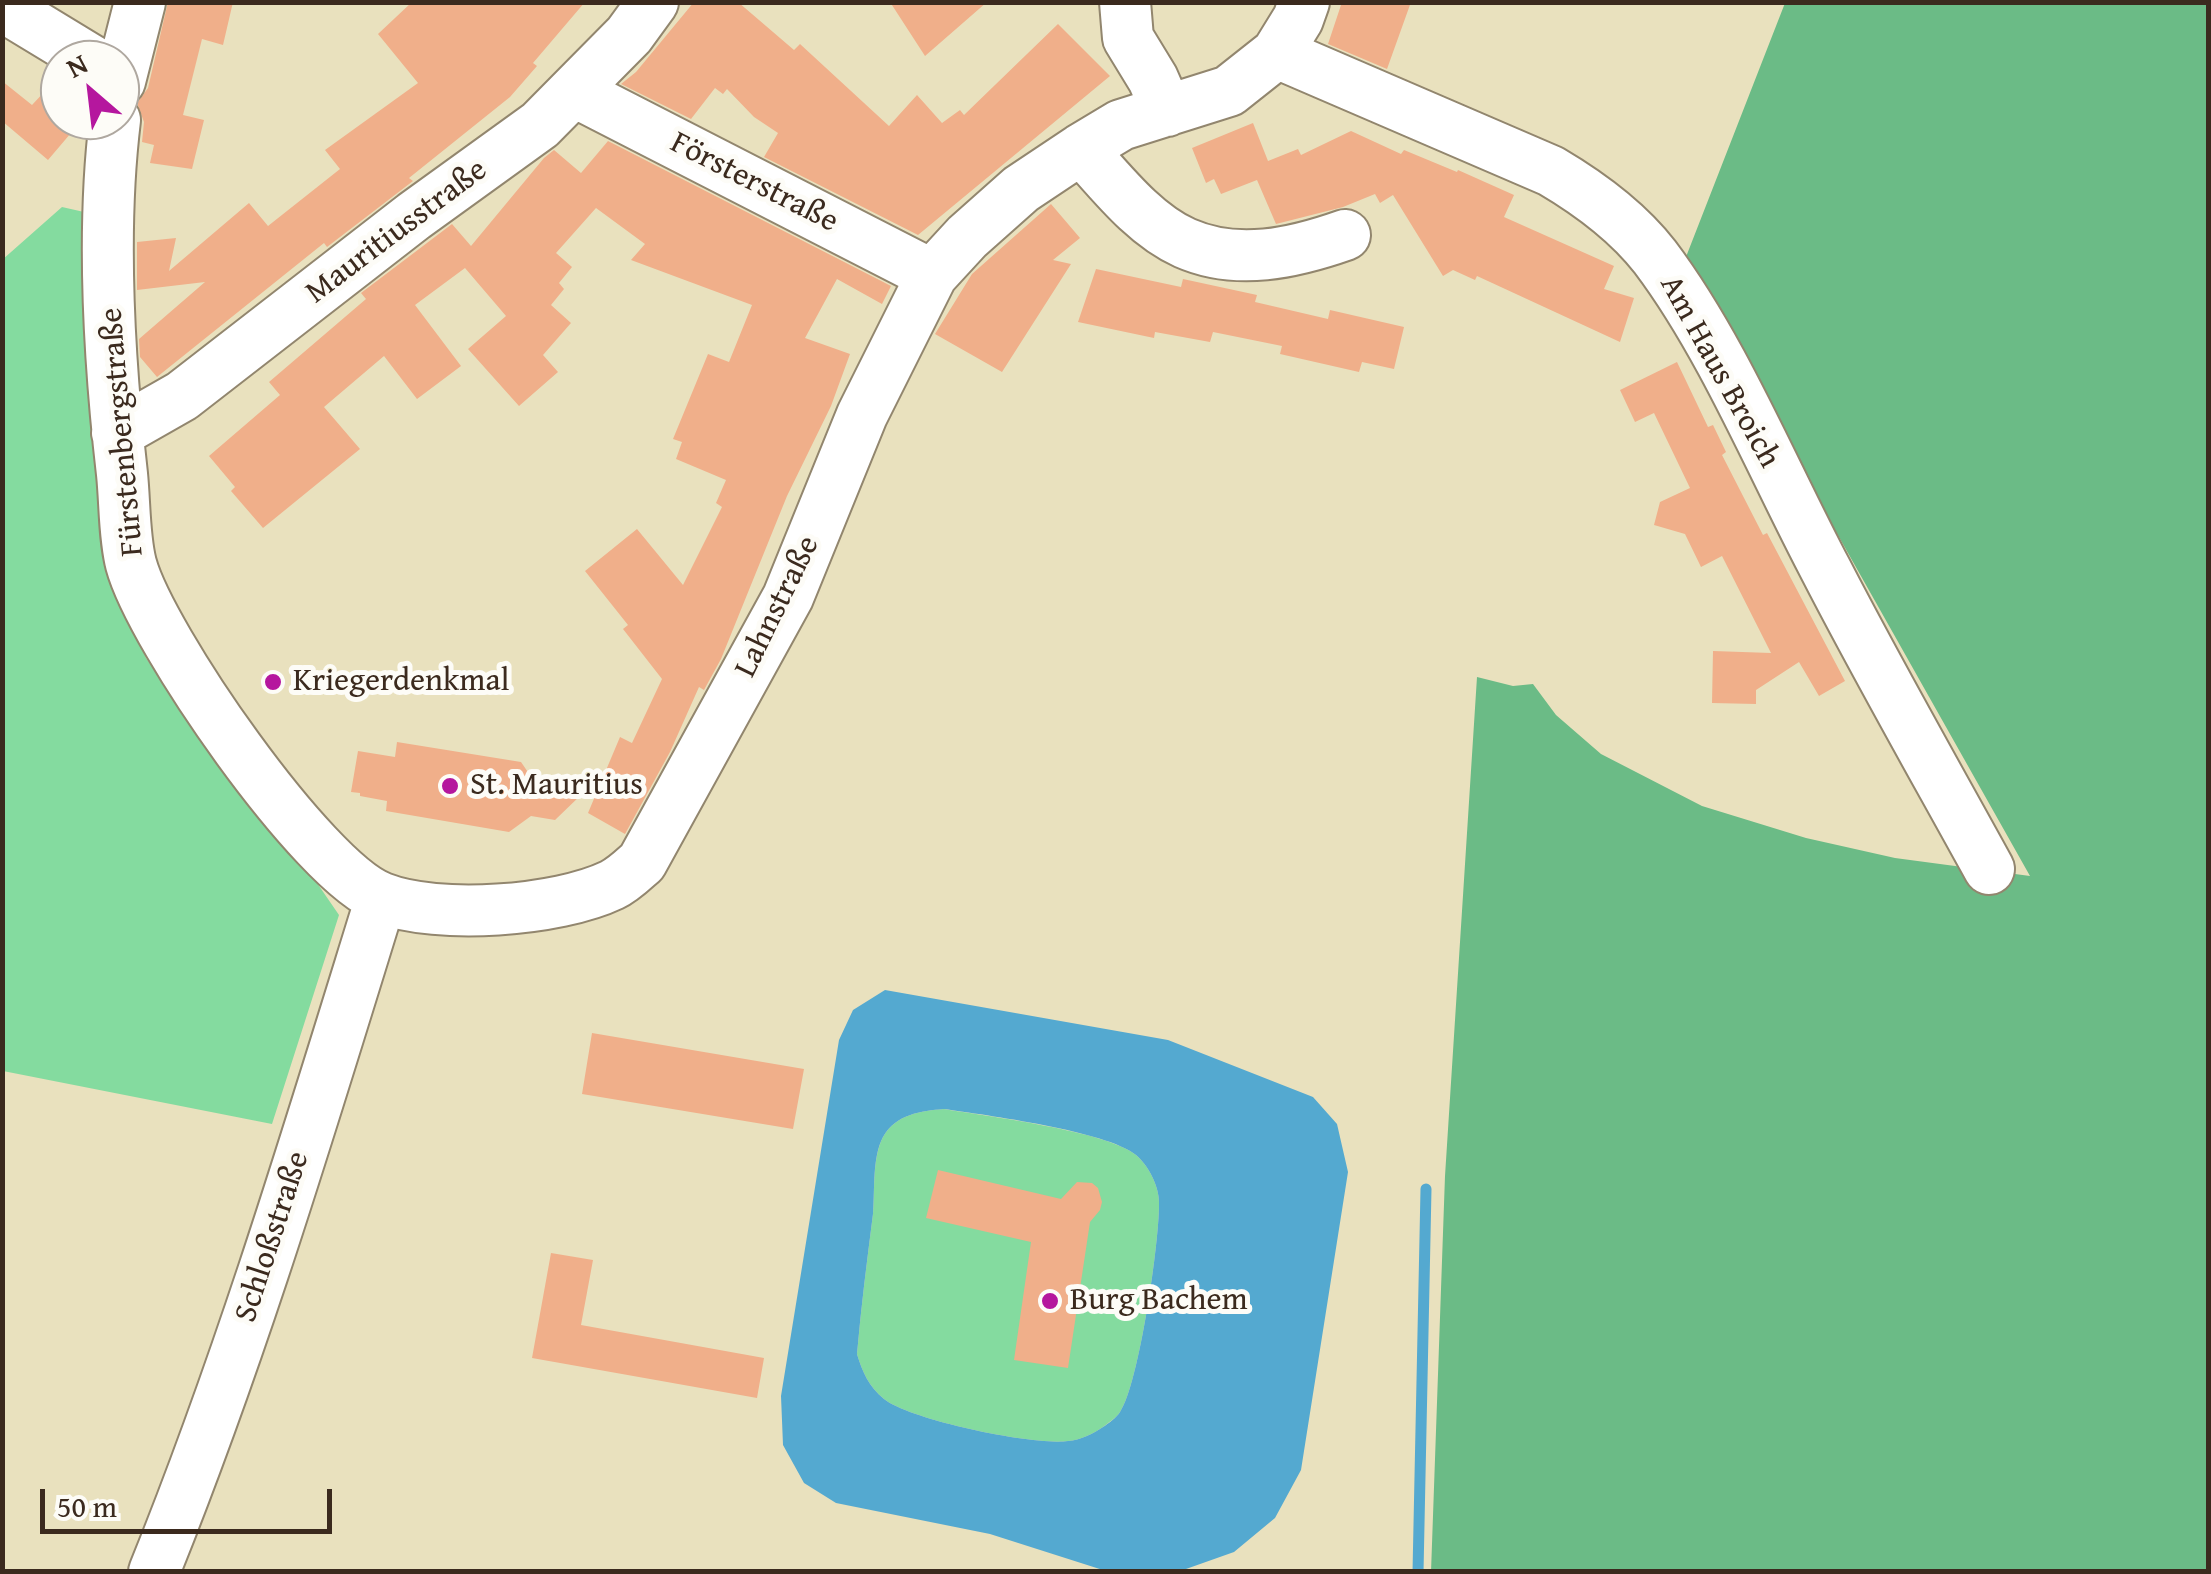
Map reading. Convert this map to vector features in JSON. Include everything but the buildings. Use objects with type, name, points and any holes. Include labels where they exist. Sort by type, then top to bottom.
[{"type":"street","points":[[130,40],[140,2]]},
{"type":"street","name":"Mauritiusstraße","points":[[117,433],[182,396],[414,216],[540,125],[629,35],[653,2]]},
{"type":"street","points":[[1126,2],[1128,38],[1153,79],[1166,111]]},
{"type":"street","points":[[1277,53],[1304,2]]},
{"type":"street","points":[[2,6],[58,40]]},
{"type":"street","name":"Lahnstraße","points":[[381,898],[417,907],[523,908],[582,896],[614,884],[642,862],[788,597],[862,415],[932,275],[966,237],[1021,188],[1081,149],[1120,126],[1229,91],[1277,53]]},
{"type":"street","name":"Am Haus Broich","points":[[1277,53],[1551,171],[1590,194],[1655,256],[1712,349],[1884,682],[1989,869]]},
{"type":"street","name":"Försterstraße","points":[[575,92],[932,275]]},
{"type":"street","name":"Fürstenbergstraße","points":[[112,140],[108,176],[117,433],[131,564],[178,660],[261,777],[316,846],[352,881],[381,898]]},
{"type":"street","points":[[1081,149],[1158,226],[1186,244],[1230,254],[1266,256],[1345,235]]},
{"type":"street","name":"Schloßstraße","points":[[154,1572],[202,1451],[381,898]]},
{"type":"green space","points":[[1785,3],[2208,3],[2208,1571],[1431,1572],[1445,1176],[1477,677],[1513,686],[1533,684],[1556,715],[1601,754],[1702,806],[1806,838],[1895,858],[2030,876],[1684,262]]},
{"type":"green space","points":[[62,207],[84,212],[117,595],[146,658],[172,696],[271,816],[339,915],[272,1124],[3,1071],[2,260]]},
{"type":"green space","points":[[944,1109],[1044,1126],[1121,1146],[1145,1164],[1155,1183],[1159,1196],[1156,1246],[1134,1373],[1119,1414],[1086,1436],[1068,1441],[1029,1440],[945,1423],[884,1399],[864,1373],[857,1354],[879,1145],[888,1129],[902,1119]]},
{"type":"water","points":[[885,990],[1168,1040],[1313,1097],[1337,1124],[1348,1172],[1301,1470],[1275,1518],[1234,1552],[1186,1569],[1106,1571],[990,1534],[836,1503],[804,1483],[783,1445],[781,1396],[839,1040],[853,1010]],"holes":[[[944,1109],[1073,1131],[1121,1146],[1140,1159],[1155,1183],[1159,1196],[1156,1246],[1134,1373],[1119,1414],[1082,1438],[1029,1440],[919,1415],[884,1399],[861,1367],[857,1354],[879,1145],[895,1123],[910,1115]]]},
{"type":"waterway","points":[[1418,1572],[1426,1189]]},
{"type":"place","name":"Kriegerdenkmal","points":[[273,682]]},
{"type":"place","name":"St. Mauritius","points":[[450,786]]},
{"type":"place","name":"Burg Bachem","points":[[1050,1301]]}]
